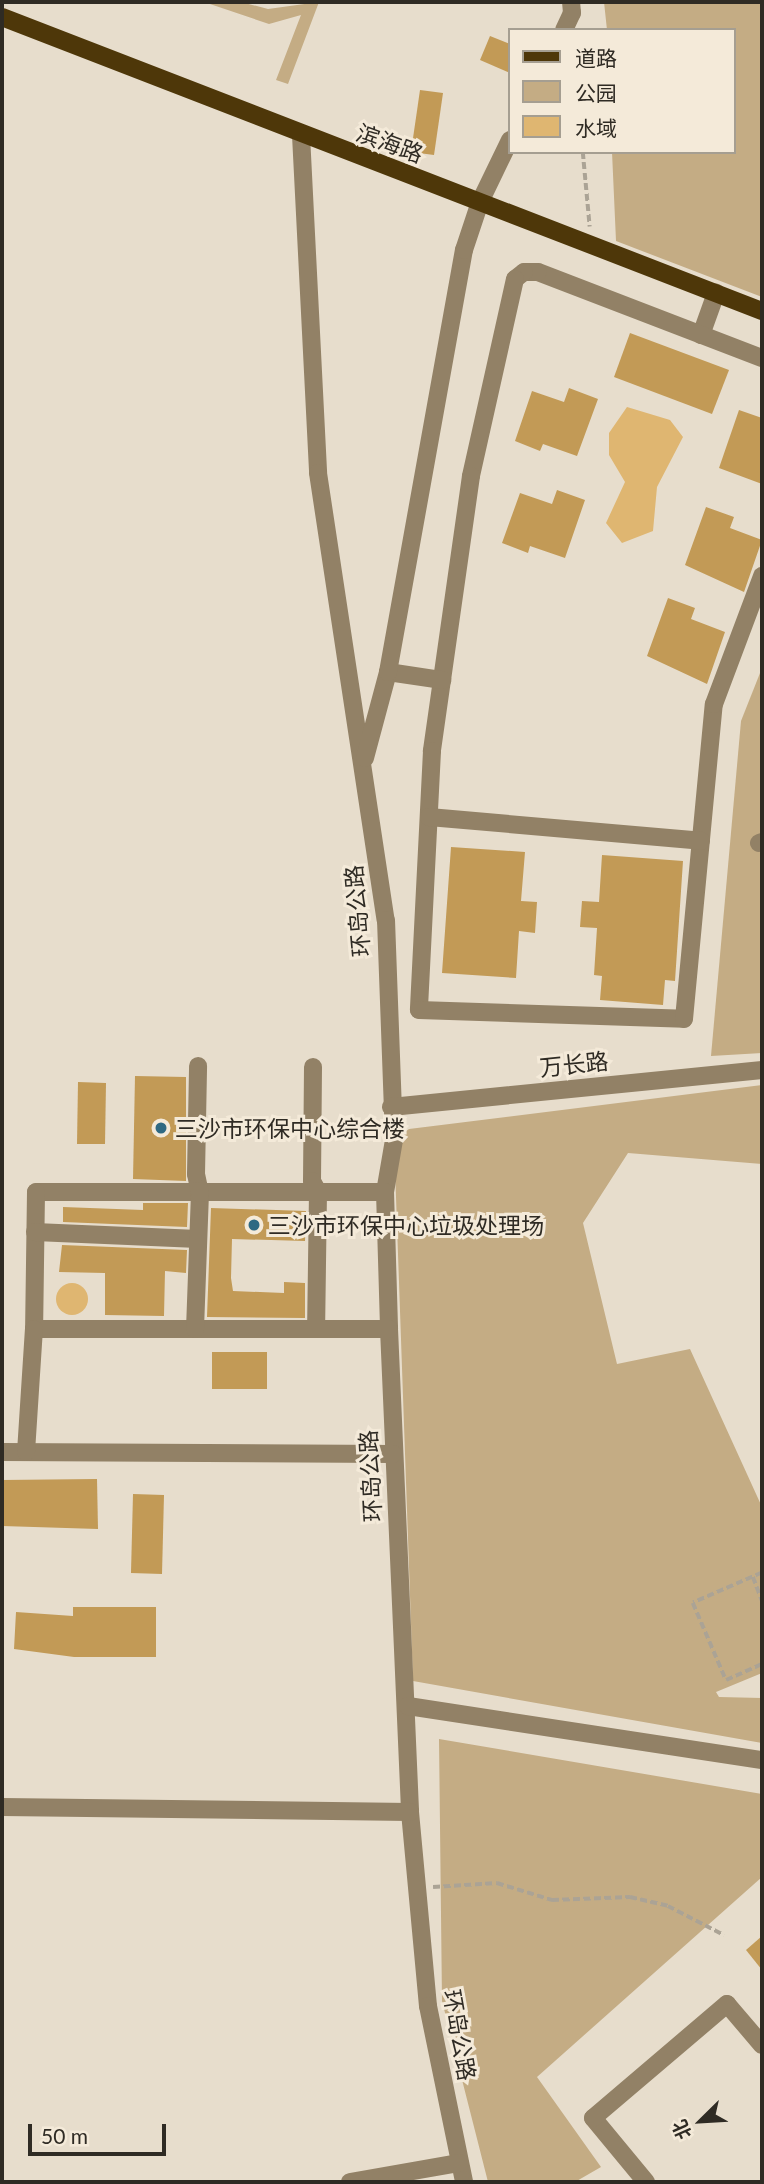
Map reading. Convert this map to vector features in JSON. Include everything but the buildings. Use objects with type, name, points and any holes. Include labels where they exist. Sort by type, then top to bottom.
[{"type":"main road","name":"滨海路","points":[[2,17],[300,135],[762,311]]},
{"type":"street","points":[[565,28],[572,13],[571,2]]},
{"type":"street","name":"环岛公路","points":[[300,135],[318,473],[386,920],[394,1140],[386,1192],[389,1329],[393,1454],[408,1706],[410,1812],[428,2006],[464,2182]]},
{"type":"street","points":[[363,765],[388,672],[464,250],[480,202],[508,144]]},
{"type":"street","points":[[762,358],[538,272],[524,272],[515,279],[471,475],[442,680],[429,817],[419,1010],[684,1019],[714,704],[762,576]]},
{"type":"street","points":[[701,335],[716,293]]},
{"type":"street","points":[[388,672],[442,680]]},
{"type":"street","points":[[429,817],[701,841]]},
{"type":"street","points":[[195,1329],[200,1193],[196,1174],[198,1066]]},
{"type":"street","points":[[313,1067],[312,1181],[318,1192],[316,1329]]},
{"type":"street","name":"万长路","points":[[391,1107],[762,1070]]},
{"type":"street","points":[[26,1452],[34,1329],[36,1192],[386,1192]]},
{"type":"street","points":[[35,1232],[198,1239]]},
{"type":"street","points":[[34,1329],[389,1329]]},
{"type":"street","points":[[2,1452],[393,1454]]},
{"type":"street","points":[[408,1706],[762,1760]]},
{"type":"street","points":[[2,1807],[410,1812]]},
{"type":"street","points":[[646,2182],[593,2118],[727,2004],[762,2045]]},
{"type":"street","points":[[350,2182],[459,2163]]},
{"type":"path","points":[[583,154],[591,245]]},
{"type":"path","points":[[762,1573],[693,1603],[726,1679],[762,1664]]},
{"type":"path","points":[[753,1577],[762,1600]]},
{"type":"path","points":[[417,1889],[497,1883],[552,1900],[630,1897],[668,1906],[724,1934]]},
{"type":"green space","points":[[204,2],[241,2],[268,9],[319,2],[288,84],[276,80],[301,15],[269,24]]},
{"type":"green space","points":[[604,2],[762,2],[762,297],[616,241],[612,154],[736,154],[736,28],[607,28]]},
{"type":"green space","points":[[762,668],[762,1053],[711,1056],[741,721]]},
{"type":"green space","points":[[762,1085],[762,1164],[628,1153],[583,1223],[617,1364],[690,1349],[762,1507],[762,1673],[716,1692],[719,1697],[762,1698],[762,1743],[413,1681],[394,1140],[409,1129]]},
{"type":"green space","points":[[439,1739],[762,1794],[762,1877],[537,2077],[601,2167],[575,2182],[488,2182],[442,2001]]},
{"type":"water","points":[[627,407],[670,420],[683,437],[657,487],[653,531],[622,543],[606,523],[625,482],[609,455],[609,433]]},
{"type":"water","points":[[72,1283],[83,1288],[88,1299],[83,1310],[72,1315],[61,1310],[56,1299],[61,1288]]},
{"type":"place","name":"三沙市环保中心综合楼","points":[[161,1128]]},
{"type":"place","name":"三沙市环保中心垃圾处理场","points":[[254,1225]]}]
